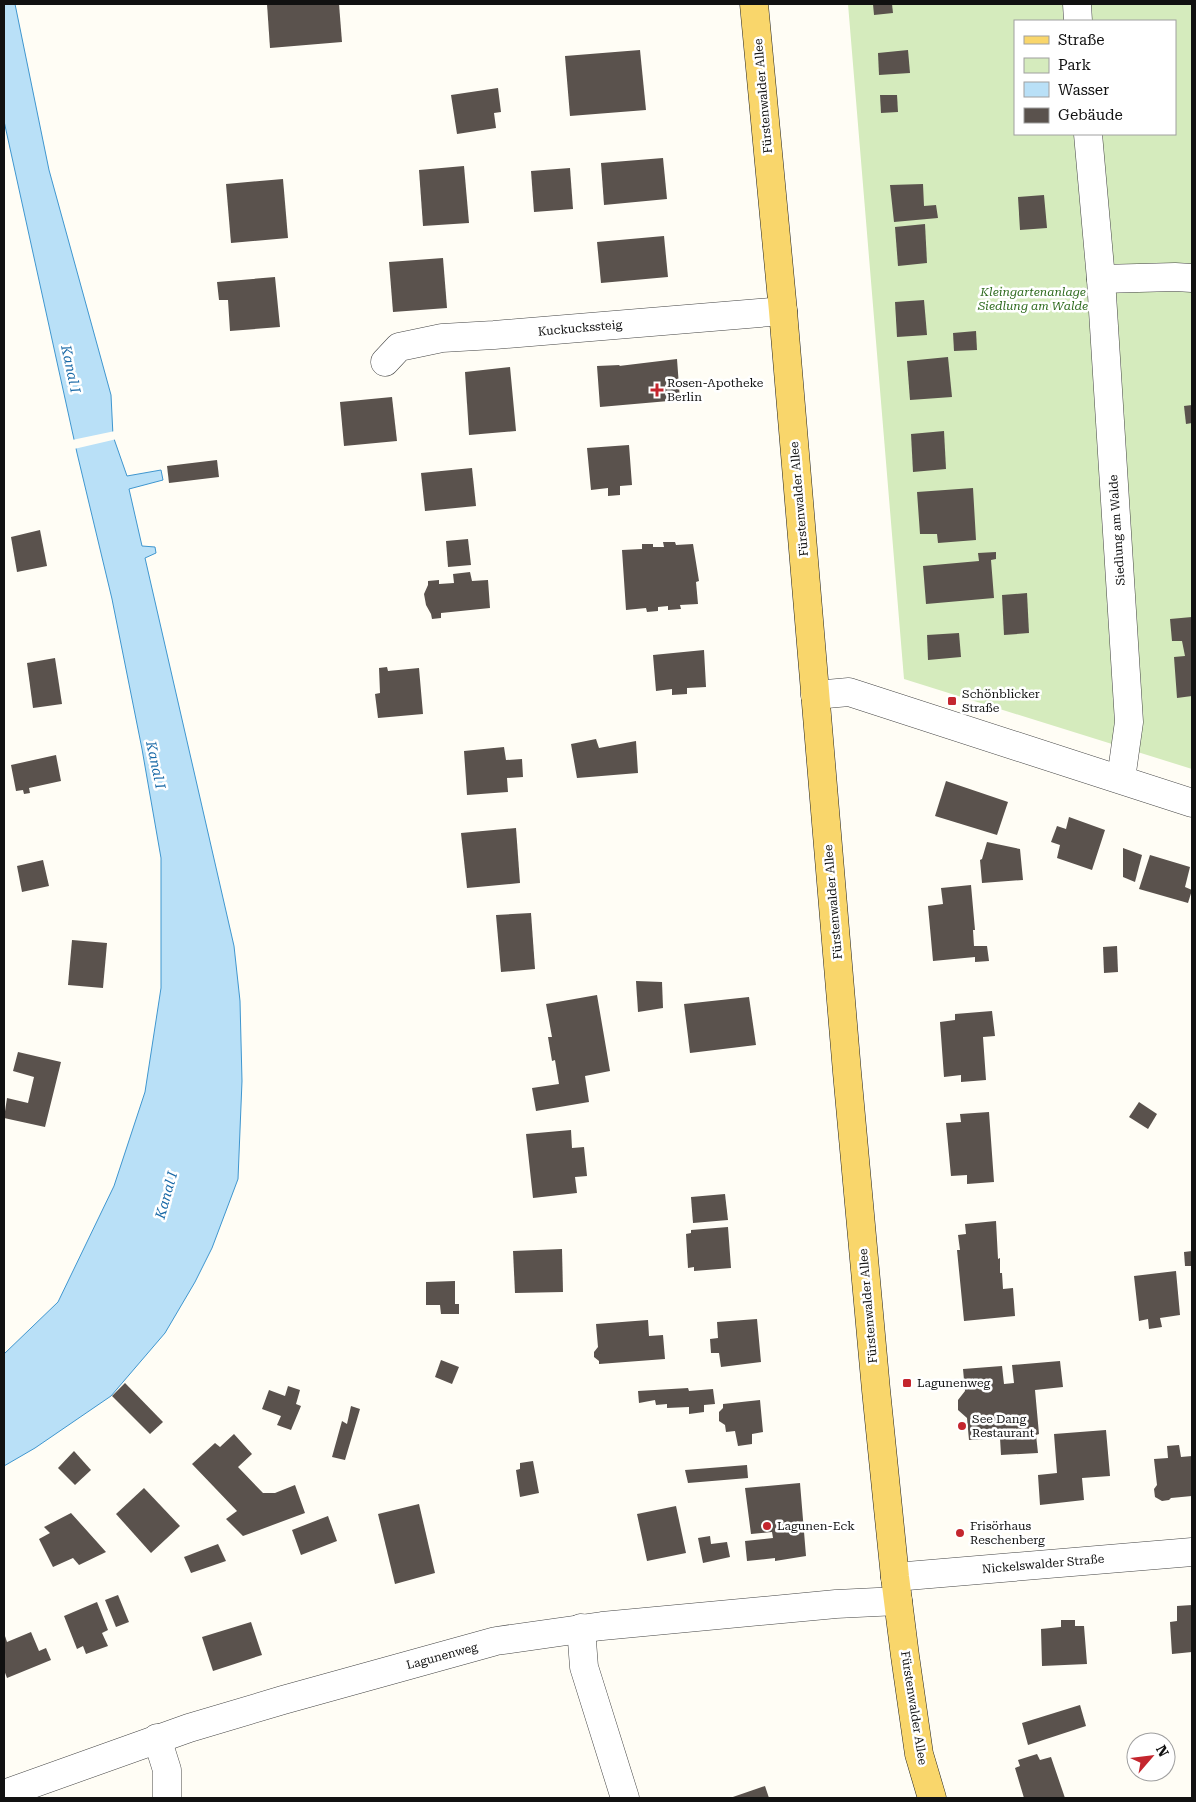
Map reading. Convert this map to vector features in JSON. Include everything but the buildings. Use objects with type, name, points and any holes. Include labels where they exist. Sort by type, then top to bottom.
[{"type":"main road","name":"Fürstenwalder Allee","points":[[754,4],[783,311],[868,1310],[897,1589],[919,1754],[932,1798]]},
{"type":"street","points":[[1077,4],[1078,20]]},
{"type":"street","name":"Siedlung am Walde","points":[[1088,135],[1101,279],[1129,722],[1121,779]]},
{"type":"street","points":[[1101,279],[1175,276],[1192,278]]},
{"type":"street","name":"Kuckuckssteig","points":[[385,362],[399,347],[442,338],[783,311]]},
{"type":"street","points":[[815,695],[849,692],[1011,746],[1192,802]]},
{"type":"street","name":"Nickelswalder Straße","points":[[897,1589],[1192,1552]]},
{"type":"street","name":"Lagunenweg","points":[[4,1794],[157,1738],[283,1700],[496,1641],[581,1628],[836,1604],[897,1589]]},
{"type":"street","points":[[581,1628],[584,1667],[625,1798]]},
{"type":"street","points":[[157,1738],[167,1770],[167,1798]]},
{"type":"green space","name":"Kleingartenanlage Siedlung am Walde","points":[[848,4],[1192,4],[1192,769],[904,679]]},
{"type":"water","name":"Kanal I","points":[[4,4],[15,4],[49,170],[111,395],[113,436],[127,476],[161,470],[163,480],[129,489],[142,546],[155,547],[156,553],[145,558],[234,946],[240,1001],[242,1081],[238,1179],[212,1248],[195,1282],[165,1333],[111,1396],[35,1448],[4,1466],[4,1354],[58,1302],[114,1186],[145,1092],[161,988],[161,858],[142,749],[112,599],[77,453],[4,121]]},
{"type":"pier","points":[[115,431],[117,439],[74,449],[72,440]]},
{"type":"place","name":"Rosen-Apotheke Berlin","points":[[657,390]]},
{"type":"place","name":"Schönblicker Straße","points":[[952,701]]},
{"type":"place","name":"Lagunenweg","points":[[907,1383]]},
{"type":"place","name":"See Dang Restaurant","points":[[962,1426]]},
{"type":"place","name":"Lagunen-Eck","points":[[767,1526]]},
{"type":"place","name":"Frisörhaus Reschenberg","points":[[960,1533]]}]
